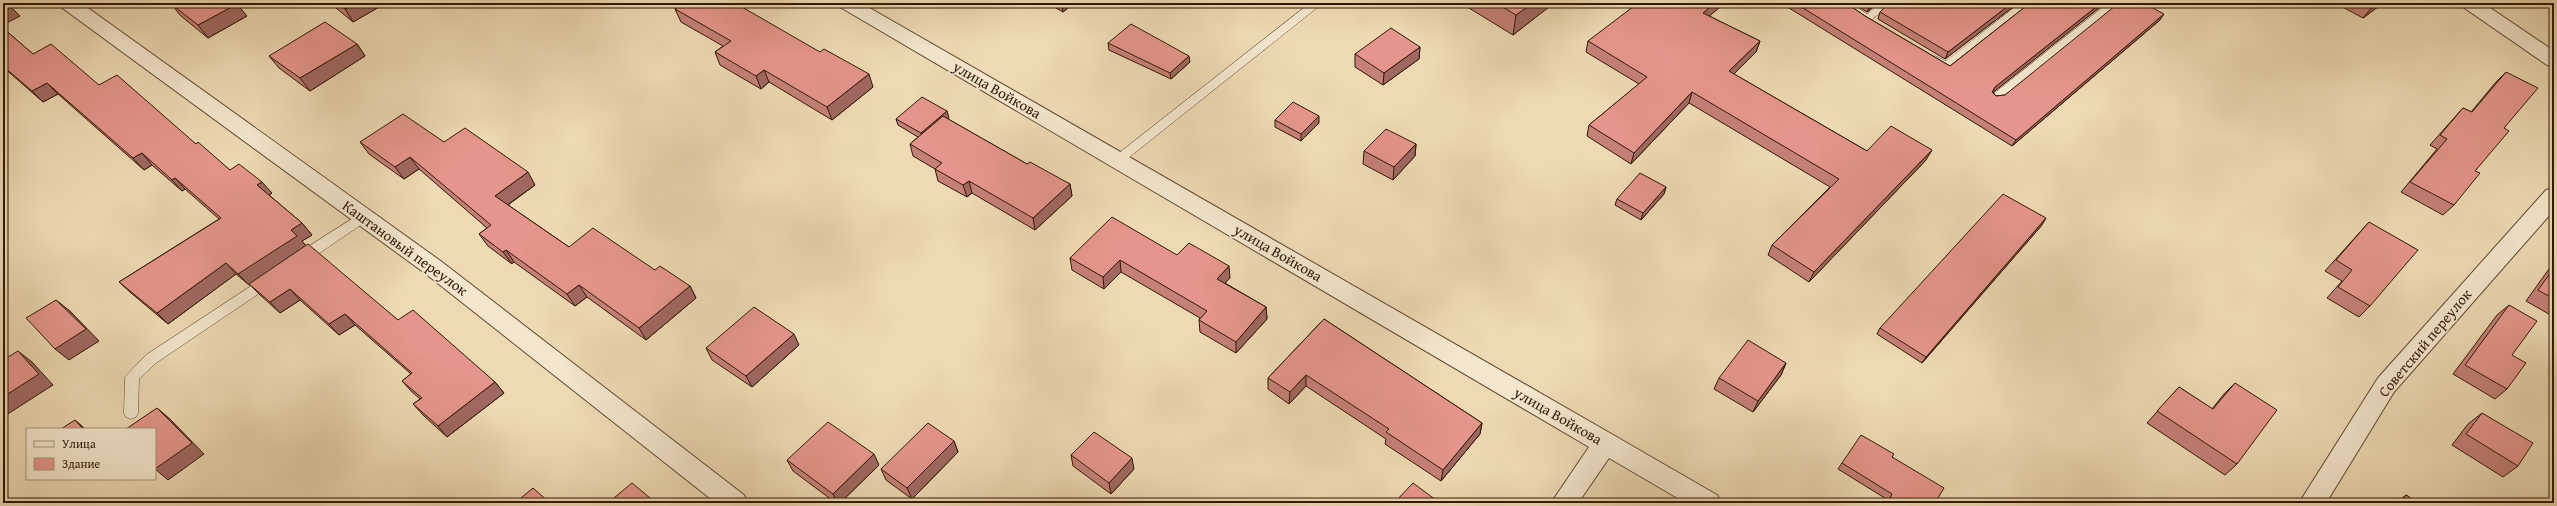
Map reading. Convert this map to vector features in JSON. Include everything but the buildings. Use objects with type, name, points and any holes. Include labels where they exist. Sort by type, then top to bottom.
[{"type":"street","name":"Каштановый переулок","points":[[68,3],[434,268],[735,503]]},
{"type":"street","name":"улица Войкова","points":[[847,3],[1708,503]]},
{"type":"street","points":[[2470,3],[2554,60]]},
{"type":"street","name":"Советский переулок","points":[[2312,503],[2386,385],[2554,196]]},
{"type":"street","points":[[1564,503],[1606,443]]},
{"type":"lane","points":[[1118,160],[1318,3]]},
{"type":"lane","points":[[1842,3],[1880,27]]},
{"type":"lane","points":[[1867,19],[1887,3]]},
{"type":"lane","points":[[1926,55],[1946,67],[2027,3]]},
{"type":"lane","points":[[1996,98],[2115,3]]},
{"type":"lane","points":[[290,266],[363,217]]},
{"type":"lane","points":[[131,413],[132,377],[151,359],[277,275]]}]
